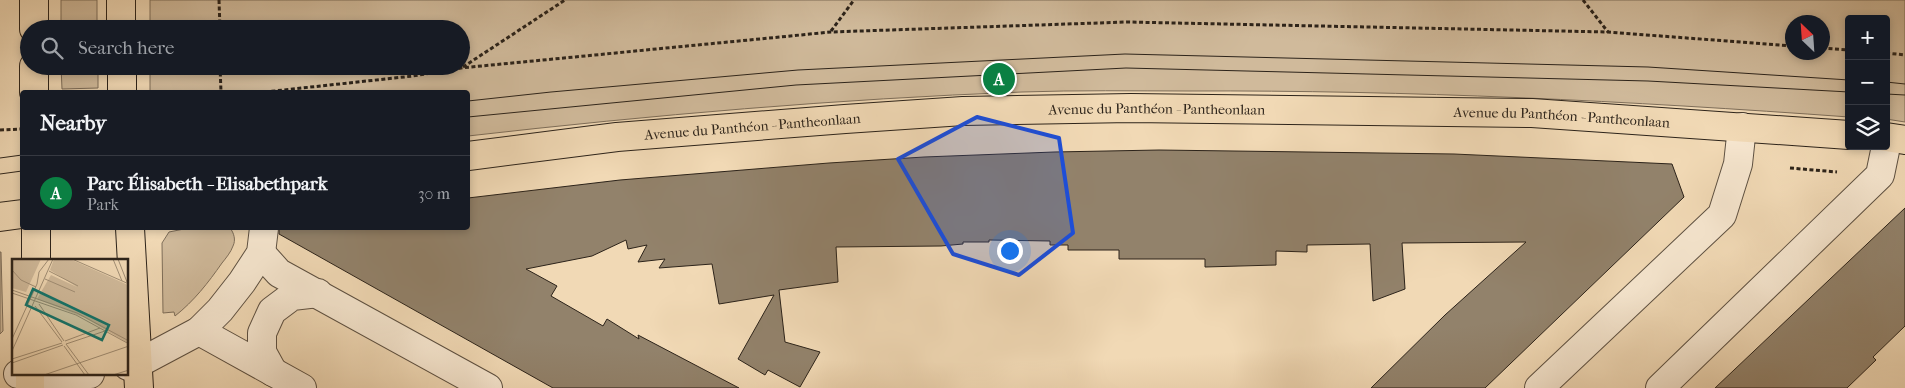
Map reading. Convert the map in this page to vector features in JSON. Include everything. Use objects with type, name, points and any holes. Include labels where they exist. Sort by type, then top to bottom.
[{"type":"main road","points":[[34,0],[34,20]]},
{"type":"main road","points":[[121,0],[122,20]]},
{"type":"main road","points":[[34,75],[34,90]]},
{"type":"main road","points":[[122,75],[122,90]]},
{"type":"main road","name":"Avenue du Panthéon - Pantheonlaan","points":[[470,156],[617,137],[845,119],[973,111],[1131,108],[1532,113],[1845,135]]},
{"type":"main road","points":[[0,217],[20,214]]},
{"type":"main road","points":[[36,230],[36,259]]},
{"type":"main road","points":[[130,230],[134,373]]},
{"type":"street","points":[[1539,388],[1722,215],[1738,164],[1742,128]]},
{"type":"street","points":[[1660,388],[1880,175],[1887,150]]},
{"type":"street","points":[[134,373],[199,331],[220,310],[242,282],[262,240]]},
{"type":"street","points":[[262,240],[279,273],[488,388]]},
{"type":"street","points":[[273,372],[262,352],[262,334],[272,311],[292,296],[318,293]]},
{"type":"street","points":[[199,331],[302,388]]},
{"type":"street","points":[[24,377],[46,376]]},
{"type":"path","points":[[219,0],[220,20]]},
{"type":"path","points":[[470,62],[565,0]]},
{"type":"path","points":[[831,32],[854,0]]},
{"type":"path","points":[[1583,0],[1608,32]]},
{"type":"path","points":[[470,67],[831,32],[1127,22],[1608,32],[1785,45]]},
{"type":"path","points":[[1830,49],[1845,50]]},
{"type":"path","points":[[1890,53],[1905,55]]},
{"type":"path","points":[[220,75],[221,90]]},
{"type":"path","points":[[284,90],[416,75]]},
{"type":"path","points":[[0,130],[20,129]]},
{"type":"path","points":[[1790,168],[1838,172]]},
{"type":"highlighted area","points":[[977,117],[1059,138],[1073,233],[1019,275],[953,254],[898,159]]},
{"type":"shaded area","points":[[61,0],[97,0],[97,20],[61,20]]},
{"type":"shaded area","points":[[150,0],[1905,0],[1905,122],[1890,120],[1890,15],[1845,15],[1845,117],[1602,101],[1354,92],[1064,91],[814,103],[606,121],[470,136],[470,90],[150,90],[150,75],[470,75],[470,20],[150,20]]},
{"type":"shaded area","points":[[61,75],[98,75],[98,88],[62,89]]},
{"type":"shaded area","points":[[179,230],[231,230],[234,241],[230,253],[206,285],[175,316],[174,312],[163,313],[162,243],[169,232]]},
{"type":"shaded area","points":[[0,252],[3,331],[0,334]]},
{"type":"building","points":[[1159,150],[1454,154],[1672,164],[1684,197],[1485,388],[1371,388],[1445,315],[1526,242],[1402,243],[1405,289],[1373,301],[1370,244],[1307,245],[1307,252],[1276,251],[1276,265],[1205,267],[1205,259],[1119,259],[1119,250],[1068,250],[1068,245],[1050,245],[1050,241],[989,240],[989,242],[963,242],[963,244],[941,246],[836,247],[838,282],[779,290],[785,342],[820,352],[800,387],[768,370],[765,375],[738,359],[774,295],[719,304],[712,264],[659,268],[665,259],[638,262],[647,245],[628,249],[626,240],[592,256],[526,269],[557,286],[551,296],[603,326],[607,319],[639,339],[638,335],[739,388],[553,388],[279,234],[279,230],[470,230],[470,198],[620,180],[829,163],[1054,152]]},
{"type":"building","points":[[1905,208],[1905,326],[1873,357],[1876,360],[1847,388],[1715,388]]},
{"type":"tram line","points":[[470,101],[798,70],[1125,54],[1648,67],[1845,80]]},
{"type":"tram line","points":[[470,117],[796,85],[1126,68],[1648,81],[1845,92]]},
{"type":"tram line","points":[[1890,82],[1905,84]]},
{"type":"tram line","points":[[1890,94],[1905,95]]},
{"type":"tram line","points":[[0,158],[20,155]]},
{"type":"tram line","points":[[0,174],[20,171]]},
{"type":"place","name":"Parc Élisabeth - Elisabethpark","points":[[999,79]]}]
